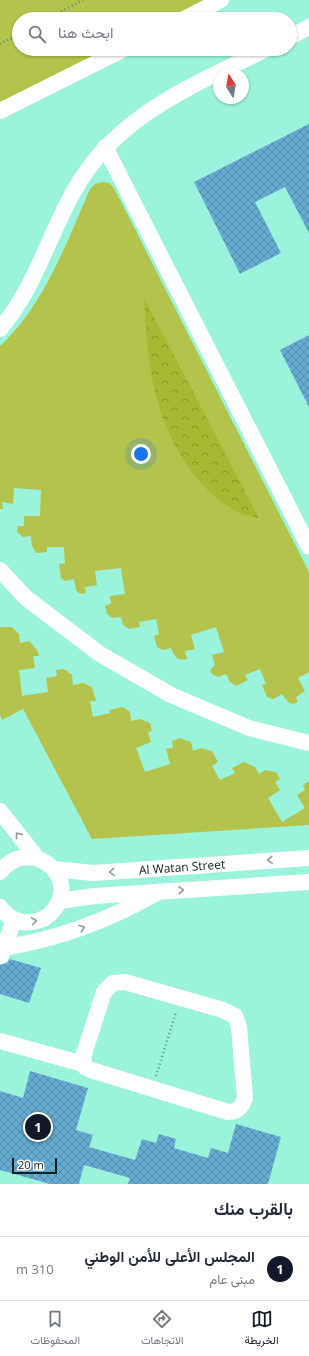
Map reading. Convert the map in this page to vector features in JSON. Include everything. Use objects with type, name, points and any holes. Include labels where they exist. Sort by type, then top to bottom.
[{"type":"street","points":[[198,12],[221,0]]},
{"type":"street","points":[[297,33],[309,27]]},
{"type":"street","points":[[0,111],[110,56]]},
{"type":"street","points":[[0,329],[27,292],[74,191],[90,166],[105,147],[129,124],[157,105],[252,56]]},
{"type":"street","points":[[105,147],[309,547]]},
{"type":"street","points":[[0,570],[26,598],[100,654],[171,695],[249,728],[309,743]]},
{"type":"street","points":[[0,812],[38,858]]},
{"type":"street","points":[[0,872],[10,862],[16,859],[30,857],[38,858],[54,869],[60,882],[59,902],[52,913],[40,920],[27,922],[14,920],[0,907]]},
{"type":"street","name":"Al Watan Street","points":[[54,869],[93,873],[309,858]]},
{"type":"street","name":"Al Watan Street","points":[[59,902],[83,897],[309,882]]},
{"type":"street","points":[[2,952],[84,928],[110,917],[160,891]]},
{"type":"street","points":[[2,952],[14,920]]},
{"type":"street","points":[[0,1041],[83,1064],[88,1069],[228,1112],[234,1112],[240,1109],[245,1098],[239,1026],[235,1016],[223,1010],[125,982],[113,983],[107,987],[104,992],[83,1057],[83,1064]]},
{"type":"path","points":[[60,12],[83,0]]},
{"type":"path","points":[[0,44],[12,38]]},
{"type":"path","points":[[152,1089],[180,998]]},
{"type":"green space","points":[[0,0],[221,0],[198,12],[12,12],[12,56],[110,56],[0,111]]},
{"type":"green space","points":[[102,182],[109,183],[114,188],[309,572],[309,672],[298,678],[305,691],[296,697],[298,702],[293,704],[288,702],[282,694],[273,699],[267,697],[262,685],[266,684],[260,669],[245,675],[248,680],[236,686],[230,682],[226,674],[218,677],[212,674],[210,670],[215,665],[212,655],[224,652],[216,627],[191,635],[195,649],[185,651],[187,659],[179,659],[175,656],[171,648],[163,650],[157,647],[154,636],[159,634],[156,619],[139,622],[140,627],[129,629],[123,625],[121,617],[112,618],[107,614],[105,606],[111,603],[110,596],[125,594],[121,568],[95,571],[97,585],[85,587],[86,593],[80,594],[76,590],[74,579],[65,581],[61,578],[59,564],[65,563],[64,547],[47,547],[47,552],[36,553],[32,546],[31,536],[23,537],[17,532],[18,526],[24,526],[24,516],[40,516],[41,490],[14,488],[13,504],[2,502],[3,509],[0,509],[0,346],[29,312],[41,293],[63,252],[90,189],[95,184]]},
{"type":"green space","points":[[144,298],[259,518],[238,512],[223,503],[196,478],[176,447],[161,413],[153,384]]},
{"type":"green space","points":[[0,627],[12,627],[19,634],[20,643],[29,641],[37,650],[39,656],[33,656],[35,668],[19,670],[22,696],[48,692],[46,678],[57,676],[56,670],[64,669],[72,675],[73,685],[83,683],[92,687],[96,701],[90,701],[93,717],[110,713],[109,710],[123,707],[130,712],[131,721],[140,719],[150,723],[152,731],[148,732],[151,742],[136,748],[145,772],[170,764],[166,749],[173,748],[172,741],[180,738],[191,742],[193,751],[201,748],[212,751],[218,762],[212,766],[220,780],[235,773],[232,768],[244,762],[255,767],[259,774],[265,770],[276,772],[280,779],[275,782],[280,790],[268,798],[282,822],[305,808],[297,795],[305,790],[303,785],[309,781],[309,825],[92,839],[23,709],[2,720],[0,715]]},
{"type":"building","points":[[309,124],[309,233],[285,187],[255,202],[281,253],[240,274],[194,182]]},
{"type":"building","points":[[309,335],[309,407],[280,350]]},
{"type":"building","points":[[10,959],[41,968],[29,1003],[0,994],[0,965],[7,963]]},
{"type":"building","points":[[30,1071],[88,1088],[76,1130],[93,1135],[89,1147],[135,1160],[142,1139],[156,1143],[159,1134],[176,1139],[174,1148],[208,1158],[211,1148],[228,1153],[236,1124],[281,1137],[268,1184],[128,1184],[130,1178],[84,1165],[79,1184],[50,1184],[0,1170],[0,1091],[23,1098]]},
{"type":"place","name":"المجلس الأعلى للأمن الوطني","points":[[38,1127]]}]
